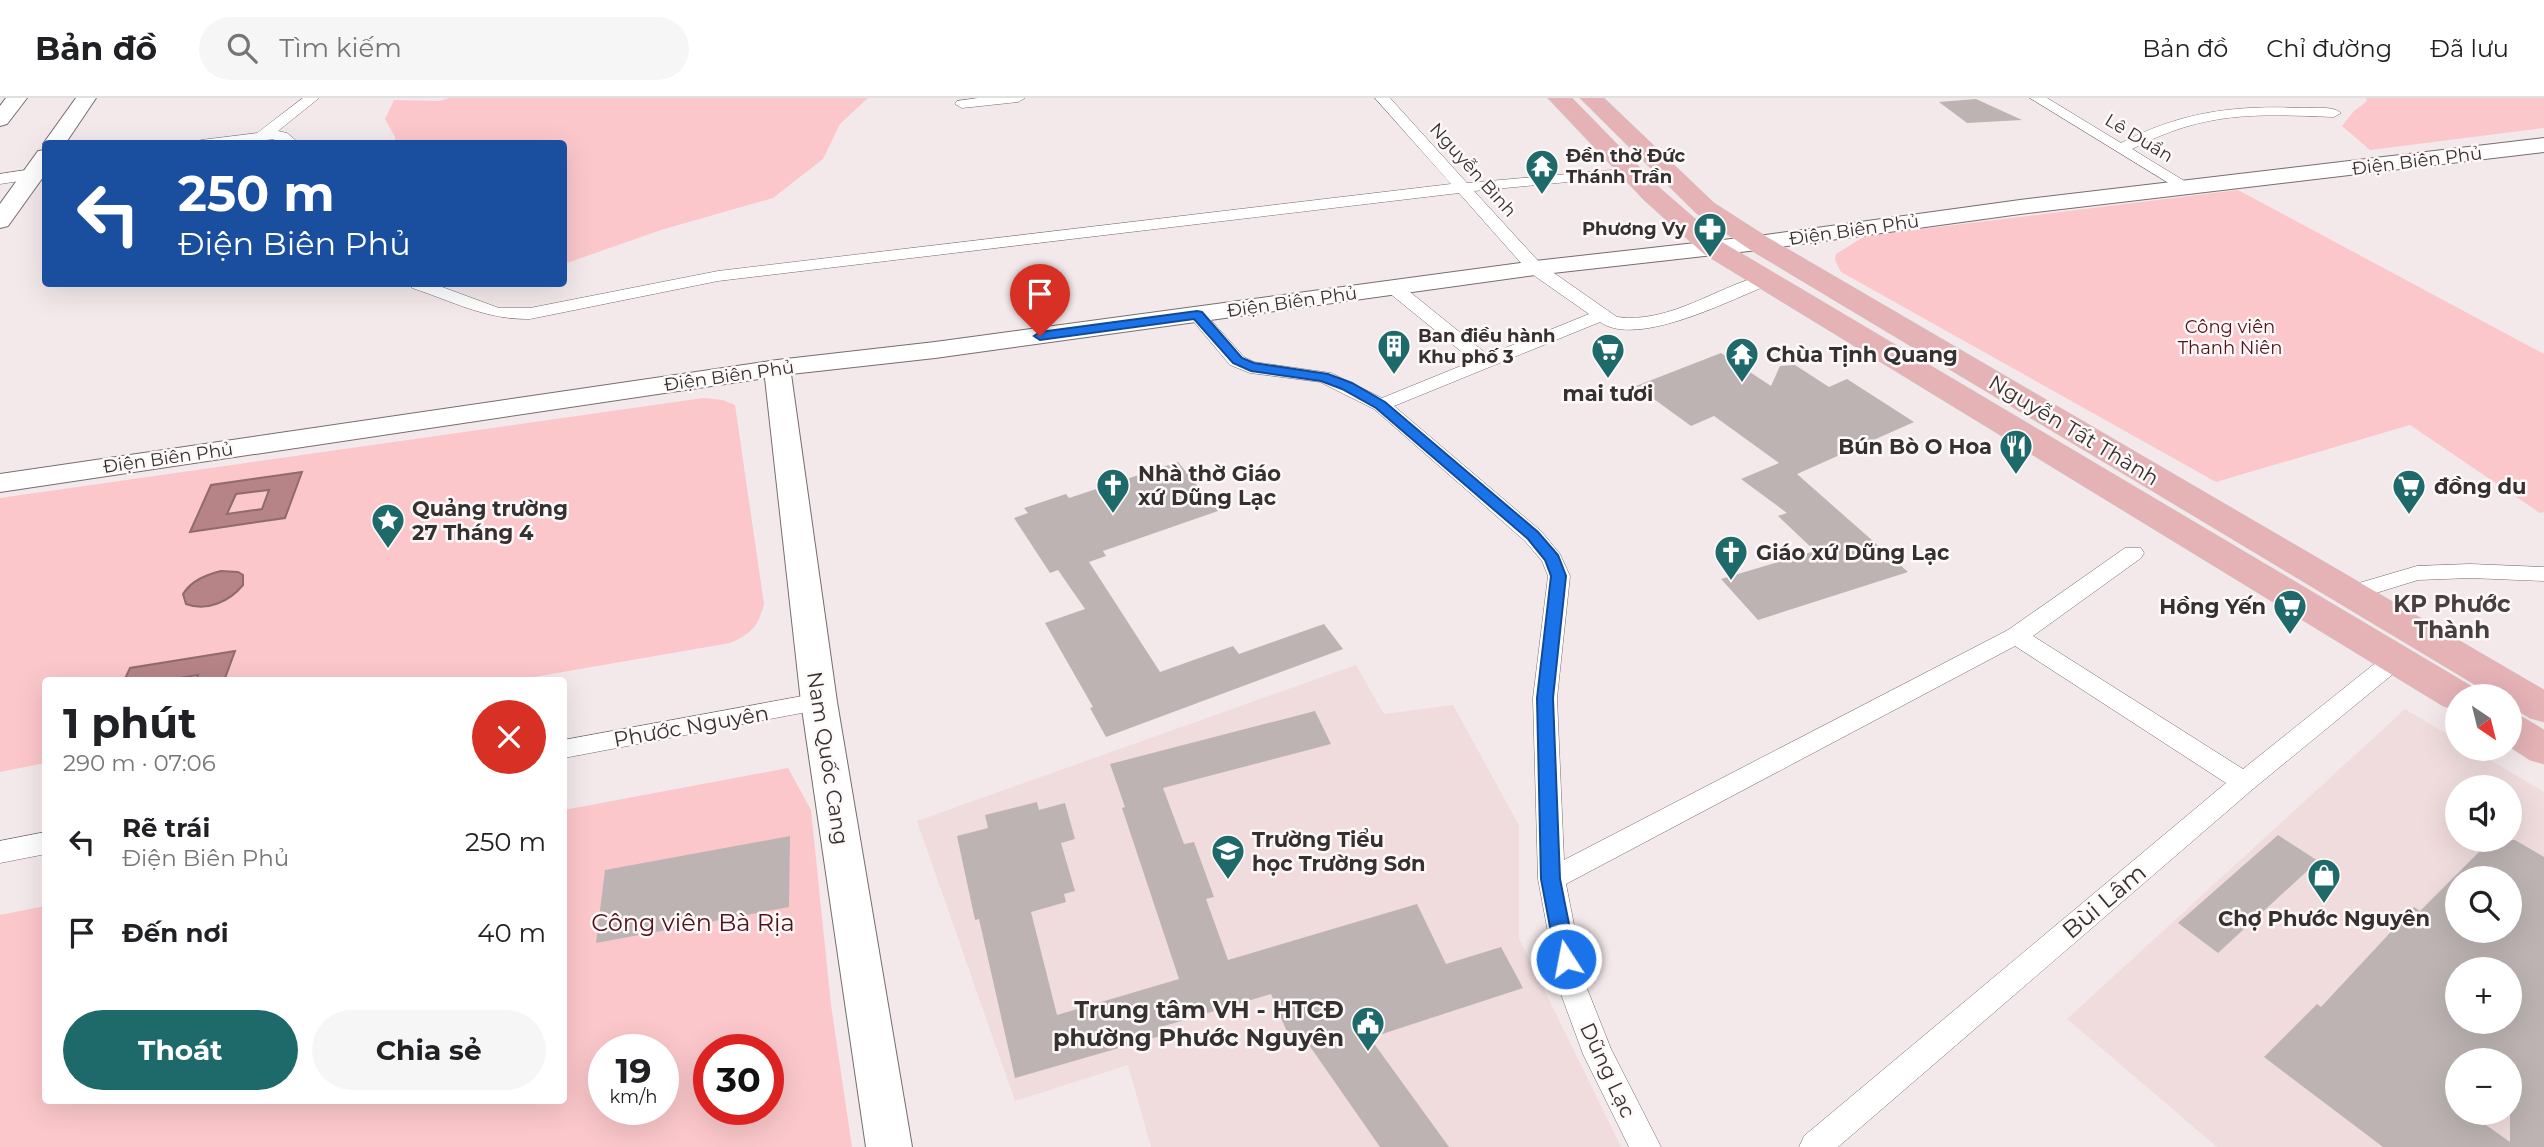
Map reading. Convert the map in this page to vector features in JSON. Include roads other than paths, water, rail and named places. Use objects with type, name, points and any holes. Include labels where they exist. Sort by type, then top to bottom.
[{"type":"main road","name":"Nguyễn Tất Thành","points":[[1559,98],[1653,195],[1713,248],[2445,689]]},
{"type":"main road","name":"Nguyễn Tất Thành","points":[[1591,98],[1705,208],[1758,243],[2544,708]]},
{"type":"main road","points":[[2522,735],[2544,749]]},
{"type":"street","points":[[0,120],[17,98]]},
{"type":"street","points":[[57,140],[86,98]]},
{"type":"street","points":[[262,136],[312,98]]},
{"type":"street","points":[[962,104],[1018,98]]},
{"type":"street","name":"Nguyễn Bình","points":[[1382,98],[1535,268],[1601,315],[1625,325],[1642,324],[1767,279]]},
{"type":"street","name":"Lê Duẩn","points":[[2036,98],[2185,188]]},
{"type":"street","points":[[2120,149],[2171,125],[2205,116],[2250,111],[2334,113]]},
{"type":"street","points":[[232,140],[262,136],[282,136],[288,140]]},
{"type":"street","name":"Điện Biên Phủ","points":[[0,483],[777,368],[1197,315],[1535,268],[1758,243],[2544,145]]},
{"type":"street","points":[[0,179],[41,168]]},
{"type":"street","points":[[0,221],[41,168]]},
{"type":"street","points":[[426,287],[490,311],[532,313],[702,279],[1462,186],[1630,170]]},
{"type":"street","points":[[1394,288],[1486,362]]},
{"type":"street","name":"Dũng Lạc","points":[[1197,315],[1237,361],[1251,367],[1324,377],[1381,405],[1533,536],[1552,559],[1559,576],[1545,698],[1551,879],[1572,986],[1598,1054],[1645,1147]]},
{"type":"street","points":[[1381,405],[1601,315]]},
{"type":"street","name":"Nam Quốc Cang","points":[[777,368],[819,702],[889,1147]]},
{"type":"street","points":[[1551,879],[2016,636],[2133,553]]},
{"type":"street","points":[[2350,593],[2417,573],[2470,571],[2544,574]]},
{"type":"street","points":[[2016,636],[2244,782]]},
{"type":"street","name":"Bùi Lâm","points":[[1815,1147],[2244,782],[2396,659]]},
{"type":"street","name":"Phước Nguyên","points":[[567,748],[819,702]]},
{"type":"street","points":[[0,852],[42,844]]},
{"type":"place","name":"Đền thờ Đức Thánh Trần","points":[[1542,196]]},
{"type":"place","name":"Phương Vy","points":[[1710,259]]},
{"type":"place","name":"Ban điều hành Khu phố 3","points":[[1394,376]]},
{"type":"place","name":"mai tươi","points":[[1608,380]]},
{"type":"place","name":"Chùa Tịnh Quang","points":[[1742,384]]},
{"type":"place","name":"Bún Bò O Hoa","points":[[2016,476]]},
{"type":"place","name":"Nhà thờ Giáo xứ Dũng Lạc","points":[[1113,515]]},
{"type":"place","name":"đồng du","points":[[2409,516]]},
{"type":"place","name":"Quảng trường 27 Tháng 4","points":[[388,550]]},
{"type":"place","name":"Giáo xứ Dũng Lạc","points":[[1731,582]]},
{"type":"place","name":"Hồng Yến","points":[[2290,636]]},
{"type":"place","name":"Trường Tiểu học Trường Sơn","points":[[1228,881]]},
{"type":"place","name":"Chợ Phước Nguyên","points":[[2324,905]]},
{"type":"place","name":"Trung tâm VH - HTCĐ phường Phước Nguyên","points":[[1368,1053]]},
{"type":"district","name":"KP Phước Thành","points":[[2452,617]]},
{"type":"park label","name":"Công viên Thanh Niên","points":[[2230,337]]},
{"type":"park label","name":"Công viên Bà Rịa","points":[[693,922]]}]
